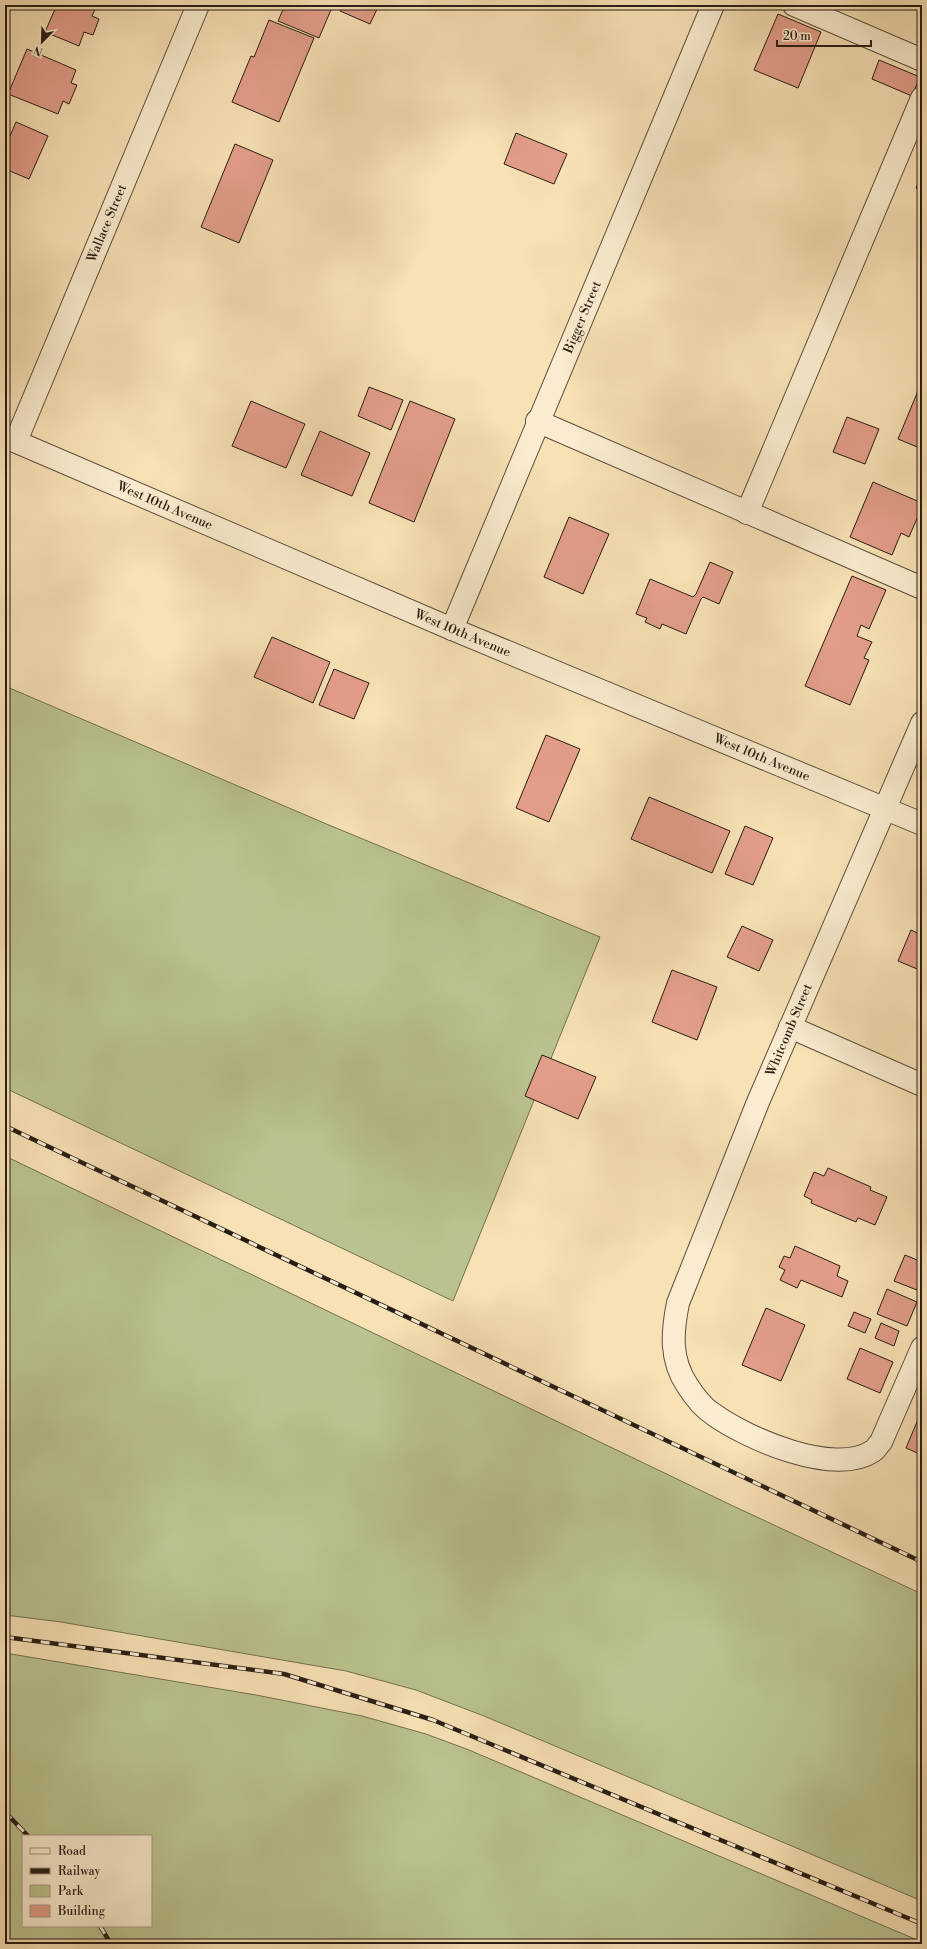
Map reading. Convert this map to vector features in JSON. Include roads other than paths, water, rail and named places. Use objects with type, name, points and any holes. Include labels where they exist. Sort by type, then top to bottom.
[{"type":"street","name":"Wallace Street","points":[[10,439],[198,5]]},
{"type":"street","name":"Bigger Street","points":[[452,629],[537,421],[713,5]]},
{"type":"street","points":[[794,5],[922,60]]},
{"type":"street","points":[[747,513],[922,98]]},
{"type":"street","points":[[537,421],[922,588]]},
{"type":"street","name":"West 10th Avenue","points":[[10,439],[452,629],[922,824]]},
{"type":"street","name":"Whitcomb Street","points":[[922,723],[886,809],[790,1027],[678,1303],[673,1327],[672,1344],[677,1364],[686,1384],[698,1401],[712,1414],[735,1428],[781,1449],[803,1455],[828,1459],[850,1458],[862,1455],[872,1451],[881,1442],[922,1348]]},
{"type":"street","points":[[790,1027],[922,1085]]},
{"type":"railway","points":[[5,1126],[922,1562]]},
{"type":"railway","points":[[5,1637],[284,1674],[433,1720],[922,1924]]},
{"type":"railway","points":[[5,1812],[27,1835]]},
{"type":"railway","points":[[101,1927],[111,1944]]}]
